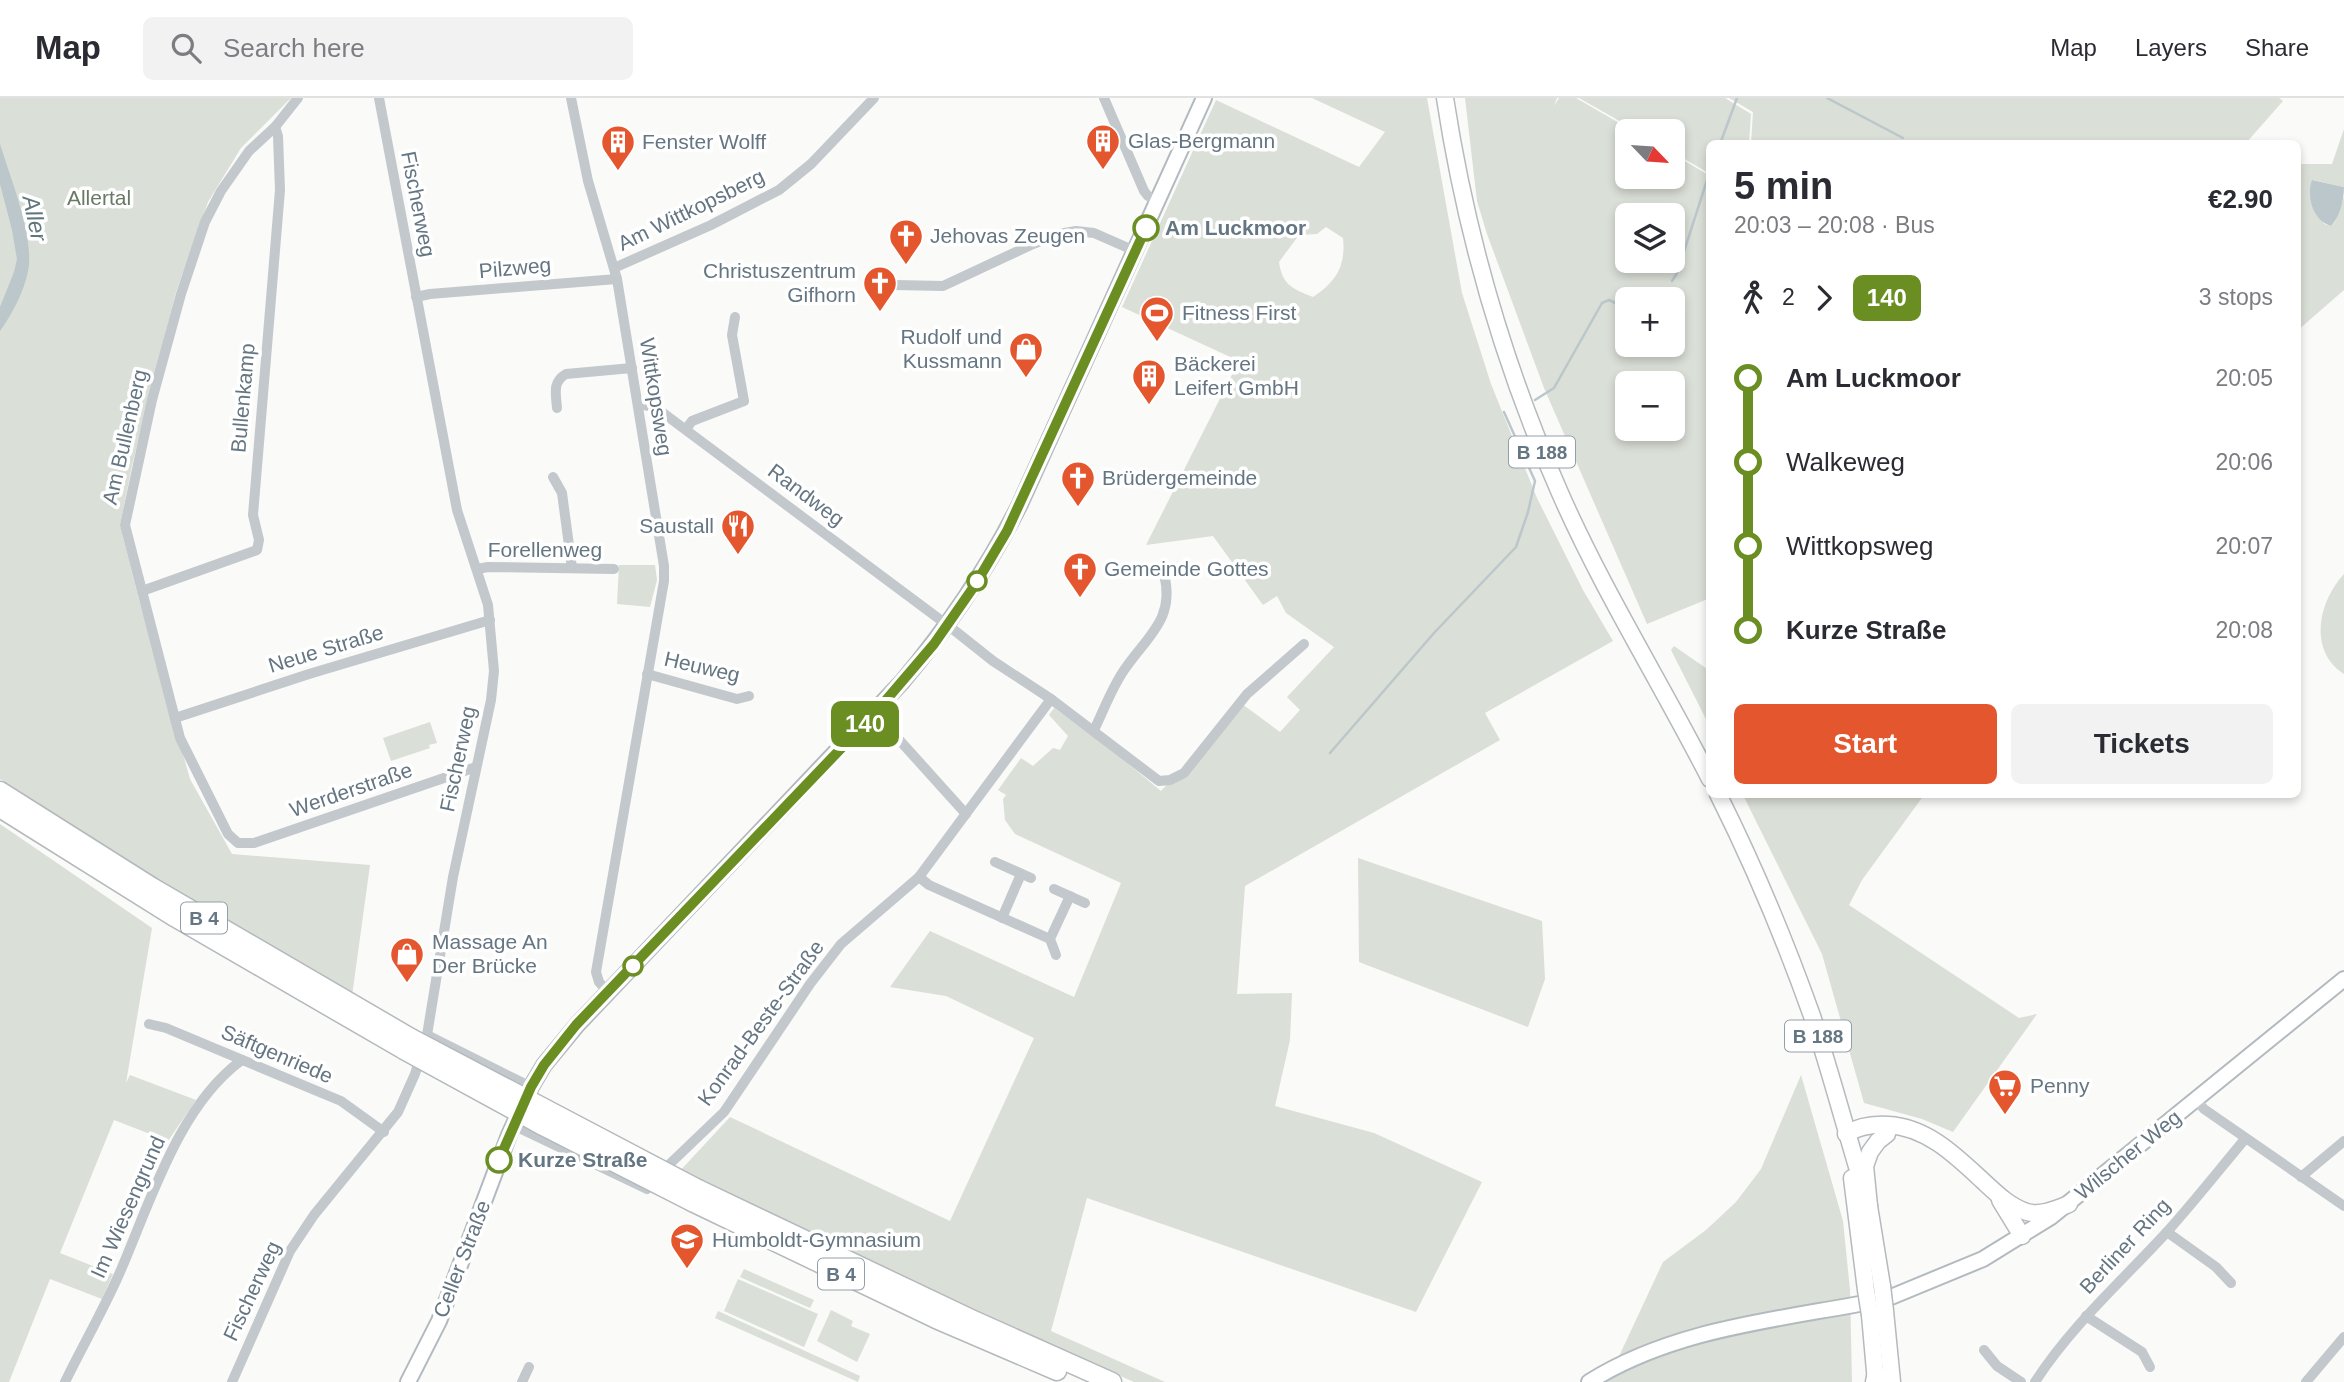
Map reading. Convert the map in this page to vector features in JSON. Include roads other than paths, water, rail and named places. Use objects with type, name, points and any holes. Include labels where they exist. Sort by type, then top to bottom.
[{"type":"highway","name":"B 4","points":[[0,791],[163,894],[414,1041],[531,1119],[1083,1382]]},
{"type":"highway","name":"B 4","points":[[0,808],[176,918],[414,1041]]},
{"type":"highway","name":"B 4","points":[[959,1322],[1112,1382]]},
{"type":"main road","name":"B 188","points":[[1445,98],[1475,251],[1492,313],[1532,427],[1590,556],[1706,772]]},
{"type":"main road","name":"B 188","points":[[1720,798],[1777,924],[1812,1018],[1869,1206],[1880,1381]]},
{"type":"main road","points":[[1836,1096],[1859,1117],[1883,1129]]},
{"type":"main road","points":[[1846,1134],[1860,1128],[1902,1126],[1923,1134],[1959,1160],[1997,1195],[2027,1233]]},
{"type":"main road","points":[[1869,1206],[1865,1166],[1883,1129]]},
{"type":"main road","name":"B 188","points":[[1846,1134],[1876,1300]]},
{"type":"main road","points":[[1997,1195],[2028,1213],[2039,1213],[2069,1203]]},
{"type":"main road","points":[[2014,1206],[2024,1216],[2027,1233]]},
{"type":"street","name":"Am Bullenberg","points":[[237,843],[228,834],[180,738],[125,525],[152,400],[181,294],[205,222],[221,191],[249,152],[275,127],[298,98]]},
{"type":"street","name":"Fischerweg","points":[[232,1382],[290,1251],[314,1215],[384,1132],[398,1112],[415,1074],[414,1041],[491,700],[494,671],[490,620],[477,569],[457,510],[379,98]]},
{"type":"street","name":"Wittkopsweg","points":[[571,98],[588,181],[617,279],[664,566],[664,581],[596,972],[599,982],[608,992]]},
{"type":"street","name":"Am Wittkopsberg","points":[[614,268],[711,225],[779,190],[811,164],[874,98]]},
{"type":"street","points":[[1104,98],[1150,196]]},
{"type":"street","name":"Celler Straße","points":[[408,1382],[439,1321],[513,1125],[531,1087],[559,1046],[875,713],[947,625],[990,561],[1011,522],[1135,251],[1150,196],[1203,98]]},
{"type":"street","name":"Bullenkamp","points":[[142,591],[257,550],[259,540],[253,515],[280,190],[278,136],[275,127]]},
{"type":"street","points":[[895,285],[943,285],[1033,244],[1076,231],[1094,233],[1135,251]]},
{"type":"street","name":"Pilzweg","points":[[416,297],[617,279]]},
{"type":"street","points":[[686,429],[692,421],[744,401],[732,335],[735,317]]},
{"type":"street","points":[[557,408],[555,385],[559,378],[566,374],[632,368]]},
{"type":"street","name":"Randweg","points":[[638,404],[655,407],[686,429],[993,662],[1051,699],[1159,781],[1170,780],[1184,773],[1248,694],[1304,644]]},
{"type":"street","points":[[554,477],[562,493],[572,568]]},
{"type":"street","name":"Forellenweg","points":[[477,569],[614,569]]},
{"type":"street","points":[[1094,730],[1126,666],[1162,621],[1169,591],[1164,574]]},
{"type":"street","name":"Neue Straße","points":[[175,718],[309,674],[490,620]]},
{"type":"street","name":"Heuweg","points":[[647,674],[737,699],[749,696]]},
{"type":"street","name":"Konrad-Beste-Straße","points":[[513,1125],[648,1189],[653,1180],[724,1112],[803,994],[841,944],[919,877],[1051,699]]},
{"type":"street","points":[[875,713],[966,814]]},
{"type":"street","name":"Werderstraße","points":[[237,843],[254,843],[476,767]]},
{"type":"street","points":[[995,862],[1026,876],[1002,918]]},
{"type":"street","points":[[919,877],[929,885],[1050,939]]},
{"type":"street","points":[[1055,889],[1085,902]]},
{"type":"street","points":[[1056,956],[1050,939],[1070,896]]},
{"type":"street","name":"Wilscher Weg","points":[[1589,1382],[1641,1354],[1685,1339],[1876,1300],[1958,1270],[2027,1233],[2069,1203],[2344,979]]},
{"type":"street","name":"Säftgenriede","points":[[149,1024],[166,1028],[341,1101],[384,1132]]},
{"type":"street","points":[[414,1041],[531,1087]]},
{"type":"street","name":"Im Wiesengrund","points":[[65,1382],[119,1274],[173,1149],[211,1089],[242,1060]]},
{"type":"street","points":[[2196,1100],[2245,1139],[2344,1206]]},
{"type":"street","name":"Berliner Ring","points":[[2035,1382],[2053,1355],[2086,1316],[2166,1232],[2245,1139]]},
{"type":"street","points":[[2301,1177],[2344,1141]]},
{"type":"street","points":[[2166,1232],[2216,1267],[2231,1283]]},
{"type":"street","points":[[2086,1316],[2142,1352],[2150,1367]]},
{"type":"street","points":[[2306,1382],[2344,1337]]},
{"type":"street","points":[[1984,1350],[1997,1366],[2021,1382]]},
{"type":"street","points":[[522,1382],[529,1367]]},
{"type":"waterway","points":[[1721,140],[1737,98]]},
{"type":"waterway","points":[[1827,98],[1903,138]]},
{"type":"waterway","points":[[1672,281],[1706,183]]},
{"type":"waterway","points":[[1535,400],[1554,388],[1602,303],[1609,300],[1615,303]]},
{"type":"waterway","points":[[1330,753],[1434,633],[1516,547],[1535,481],[1504,412]]},
{"type":"place","name":"Glas-Bergmann","points":[[1103,171]]},
{"type":"place","name":"Fenster Wolff","points":[[618,172]]},
{"type":"place","name":"Am Luckmoor","points":[[1146,228]]},
{"type":"place","name":"Jehovas Zeugen","points":[[906,266]]},
{"type":"place","name":"Christuszentrum Gifhorn","points":[[880,313]]},
{"type":"place","name":"Fitness First","points":[[1157,343]]},
{"type":"place","name":"Rudolf und Kussmann","points":[[1026,379]]},
{"type":"place","name":"Bäckerei Leifert GmbH","points":[[1149,406]]},
{"type":"place","name":"Brüdergemeinde","points":[[1078,508]]},
{"type":"place","name":"Saustall","points":[[738,556]]},
{"type":"place","name":"Gemeinde Gottes","points":[[1080,599]]},
{"type":"place","name":"Massage An Der Brücke","points":[[407,984]]},
{"type":"place","name":"Penny","points":[[2005,1116]]},
{"type":"place","name":"Kurze Straße","points":[[499,1160]]},
{"type":"place","name":"Humboldt-Gymnasium","points":[[687,1270]]},
{"type":"park label","name":"Allertal","points":[[99,198]]},
{"type":"water label","name":"Aller","points":[[35,218]]}]
